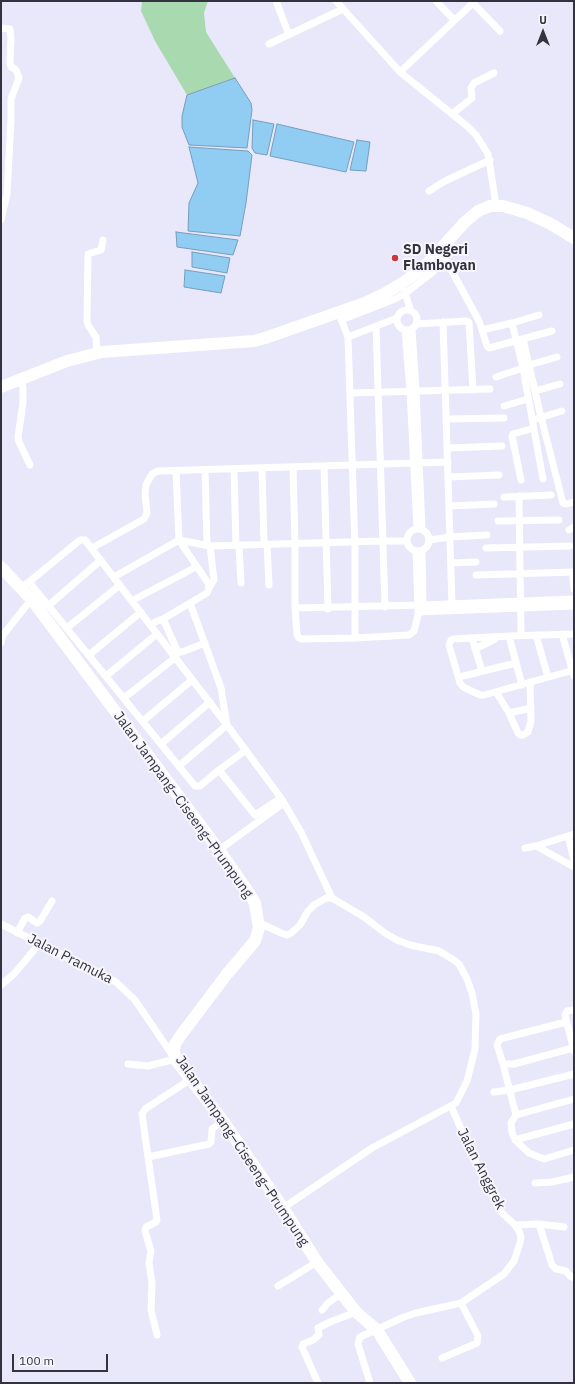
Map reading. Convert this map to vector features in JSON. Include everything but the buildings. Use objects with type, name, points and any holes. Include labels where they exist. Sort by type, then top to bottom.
[{"type":"main road","points":[[1,387],[67,361],[97,353],[114,350],[254,341],[340,316],[365,303],[392,295],[403,289],[470,217],[484,208],[496,206],[515,209],[527,213],[574,238]]},
{"type":"main road","name":"Jalan Jampang–Ciseeng–Prumpung","points":[[1,567],[25,585],[32,600],[219,850],[249,892],[255,903],[259,928],[255,942],[227,974],[175,1044],[175,1060],[223,1121],[283,1208],[317,1262],[356,1312],[377,1330],[410,1383]]},
{"type":"street","points":[[276,1],[289,36]]},
{"type":"street","points":[[336,1],[400,72],[476,135],[483,145],[490,160],[496,206]]},
{"type":"street","points":[[436,1],[454,20]]},
{"type":"street","points":[[400,72],[472,2],[500,31]]},
{"type":"street","points":[[269,44],[289,36],[343,9]]},
{"type":"street","points":[[1,28],[10,29],[10,63],[11,67],[17,72],[19,78],[11,99],[12,120],[7,194],[1,220]]},
{"type":"street","points":[[452,114],[472,98],[472,86],[474,83],[494,73]]},
{"type":"street","points":[[429,191],[445,181],[490,160]]},
{"type":"street","points":[[97,353],[96,337],[87,321],[88,254],[101,250],[103,240]]},
{"type":"street","points":[[440,249],[479,322],[489,348],[552,331]]},
{"type":"street","points":[[403,289],[412,311],[417,316],[411,328],[419,529]]},
{"type":"street","points":[[392,295],[399,316],[399,326],[411,328],[443,322],[469,322],[473,390]]},
{"type":"street","points":[[348,337],[399,316],[405,310],[412,311]]},
{"type":"street","points":[[482,330],[539,315]]},
{"type":"street","points":[[340,316],[348,337],[354,542],[355,638]]},
{"type":"street","points":[[443,322],[452,604]]},
{"type":"street","points":[[512,323],[520,340],[526,367],[535,391],[563,503],[567,504],[574,502]]},
{"type":"street","points":[[376,326],[385,607]]},
{"type":"street","points":[[496,377],[557,357]]},
{"type":"street","points":[[526,367],[528,399],[543,479]]},
{"type":"street","points":[[21,379],[23,388],[23,402],[18,437],[30,465]]},
{"type":"street","points":[[535,391],[560,384]]},
{"type":"street","points":[[350,393],[490,389]]},
{"type":"street","points":[[504,406],[528,399]]},
{"type":"street","points":[[532,420],[562,411]]},
{"type":"street","points":[[446,419],[504,418]]},
{"type":"street","points":[[521,480],[512,436],[513,434],[534,428]]},
{"type":"street","points":[[448,448],[502,446]]},
{"type":"street","points":[[92,548],[144,519],[147,513],[145,493],[146,485],[154,472],[448,462]]},
{"type":"street","points":[[324,466],[328,608]]},
{"type":"street","points":[[293,467],[296,543],[296,634],[301,638],[355,638],[409,635],[414,631],[420,610],[419,551]]},
{"type":"street","points":[[262,468],[269,585]]},
{"type":"street","points":[[234,469],[241,583]]},
{"type":"street","points":[[155,622],[163,619],[207,593],[214,580],[209,545],[205,470]]},
{"type":"street","points":[[176,471],[179,540],[208,583],[209,588]]},
{"type":"street","points":[[448,477],[499,475]]},
{"type":"street","points":[[504,497],[551,495]]},
{"type":"street","points":[[519,496],[522,635]]},
{"type":"street","points":[[449,506],[494,504]]},
{"type":"street","points":[[498,521],[559,520]]},
{"type":"street","points":[[419,551],[408,546],[407,541],[409,533],[419,529],[426,531],[430,540]]},
{"type":"street","points":[[419,551],[428,544],[430,540],[450,537],[487,535]]},
{"type":"street","points":[[246,750],[200,786],[195,786],[67,628],[48,606],[25,585],[80,540],[86,540],[210,702],[246,750],[283,801],[301,832],[332,898]]},
{"type":"street","points":[[114,577],[179,540],[209,545],[407,541]]},
{"type":"street","points":[[486,548],[570,546]]},
{"type":"street","points":[[48,606],[101,560]]},
{"type":"street","points":[[451,563],[476,562]]},
{"type":"street","points":[[137,598],[196,567]]},
{"type":"street","points":[[476,575],[520,573],[574,575],[574,589]]},
{"type":"street","points":[[67,628],[120,586]]},
{"type":"street","points":[[295,608],[385,607],[420,610],[521,605],[574,599]]},
{"type":"street","points":[[2,637],[32,600]]},
{"type":"street","points":[[190,603],[221,688],[227,725]]},
{"type":"street","points":[[420,610],[452,604],[574,606]]},
{"type":"street","points":[[89,655],[141,612]]},
{"type":"street","points":[[163,619],[178,652],[182,652],[205,643]]},
{"type":"street","points":[[106,676],[157,634]]},
{"type":"street","points":[[562,634],[573,672],[480,695],[463,688],[458,677],[449,645],[453,639],[522,635],[536,635],[562,634],[574,634]]},
{"type":"street","points":[[536,635],[548,677]]},
{"type":"street","points":[[475,648],[499,636]]},
{"type":"street","points":[[509,636],[522,684]]},
{"type":"street","points":[[472,638],[482,671]]},
{"type":"street","points":[[124,698],[176,658]]},
{"type":"street","points":[[458,677],[516,663]]},
{"type":"street","points":[[143,721],[192,680]]},
{"type":"street","points":[[496,692],[509,713],[518,733],[522,735],[528,732],[531,721],[530,682]]},
{"type":"street","points":[[161,744],[210,702]]},
{"type":"street","points":[[509,713],[530,708]]},
{"type":"street","points":[[179,766],[227,725]]},
{"type":"street","points":[[219,770],[255,815],[283,801]]},
{"type":"street","points":[[219,850],[283,801]]},
{"type":"street","points":[[525,848],[571,835],[574,860]]},
{"type":"street","points":[[536,846],[574,867]]},
{"type":"street","points":[[258,922],[287,935],[300,925],[308,911],[314,905],[326,898],[332,898],[364,917],[397,940],[410,945],[439,952],[459,964],[472,993],[476,1014],[475,1050],[468,1081],[459,1098],[451,1106],[372,1148],[283,1208]]},
{"type":"street","points":[[17,932],[25,918],[28,917],[37,923],[40,921],[52,901]]},
{"type":"street","name":"Jalan Pramuka","points":[[1,924],[116,982],[135,1000],[175,1060]]},
{"type":"street","points":[[1,985],[14,974],[40,943]]},
{"type":"street","points":[[503,1064],[514,1064],[574,1049],[566,1022],[566,1013],[574,1010]]},
{"type":"street","points":[[516,1115],[497,1045],[500,1039],[566,1022]]},
{"type":"street","points":[[128,1064],[148,1066],[175,1060]]},
{"type":"street","points":[[494,1092],[510,1090],[574,1074]]},
{"type":"street","points":[[157,1335],[154,1321],[151,1316],[152,1283],[149,1263],[151,1251],[145,1231],[146,1228],[157,1220],[142,1114],[145,1109],[190,1079]]},
{"type":"street","points":[[574,1099],[516,1115],[511,1123],[512,1132],[516,1140],[529,1153],[544,1158],[574,1150]]},
{"type":"street","name":"Jalan Anggrek","points":[[451,1106],[472,1154],[502,1213],[516,1225]]},
{"type":"street","points":[[148,1157],[209,1144],[212,1138],[212,1129],[223,1121]]},
{"type":"street","points":[[516,1140],[574,1124]]},
{"type":"street","points":[[535,1183],[552,1182],[574,1176]]},
{"type":"street","points":[[539,1224],[552,1266],[556,1269],[566,1271],[574,1278]]},
{"type":"street","points":[[370,1383],[362,1358],[359,1340],[364,1335],[416,1313],[461,1304],[504,1274],[514,1261],[520,1243],[521,1236],[516,1225],[539,1224],[564,1227]]},
{"type":"street","points":[[278,1286],[317,1262]]},
{"type":"street","points":[[322,1310],[328,1303],[342,1293]]},
{"type":"street","points":[[442,1358],[477,1343],[478,1336],[461,1304]]},
{"type":"street","points":[[318,1383],[302,1347],[303,1344],[313,1340],[319,1334],[318,1328],[356,1312]]},
{"type":"green space","points":[[142,1],[208,1],[204,13],[206,32],[235,78],[187,95],[155,41],[141,11]]},
{"type":"water","points":[[235,78],[251,103],[252,110],[247,148],[189,145],[182,127],[182,116],[187,95]]},
{"type":"water","points":[[253,120],[274,124],[267,155],[255,153],[252,148]]},
{"type":"water","points":[[277,124],[354,142],[346,172],[270,156]]},
{"type":"water","points":[[357,140],[370,142],[366,171],[350,170]]},
{"type":"water","points":[[189,147],[248,151],[252,155],[240,236],[188,231],[189,203],[198,183]]},
{"type":"water","points":[[176,232],[238,240],[233,255],[177,247]]},
{"type":"water","points":[[192,252],[230,258],[227,273],[192,267]]},
{"type":"water","points":[[185,270],[225,276],[221,293],[184,287]]},
{"type":"place","name":"SD Negeri Flamboyan","points":[[395,258]]}]
